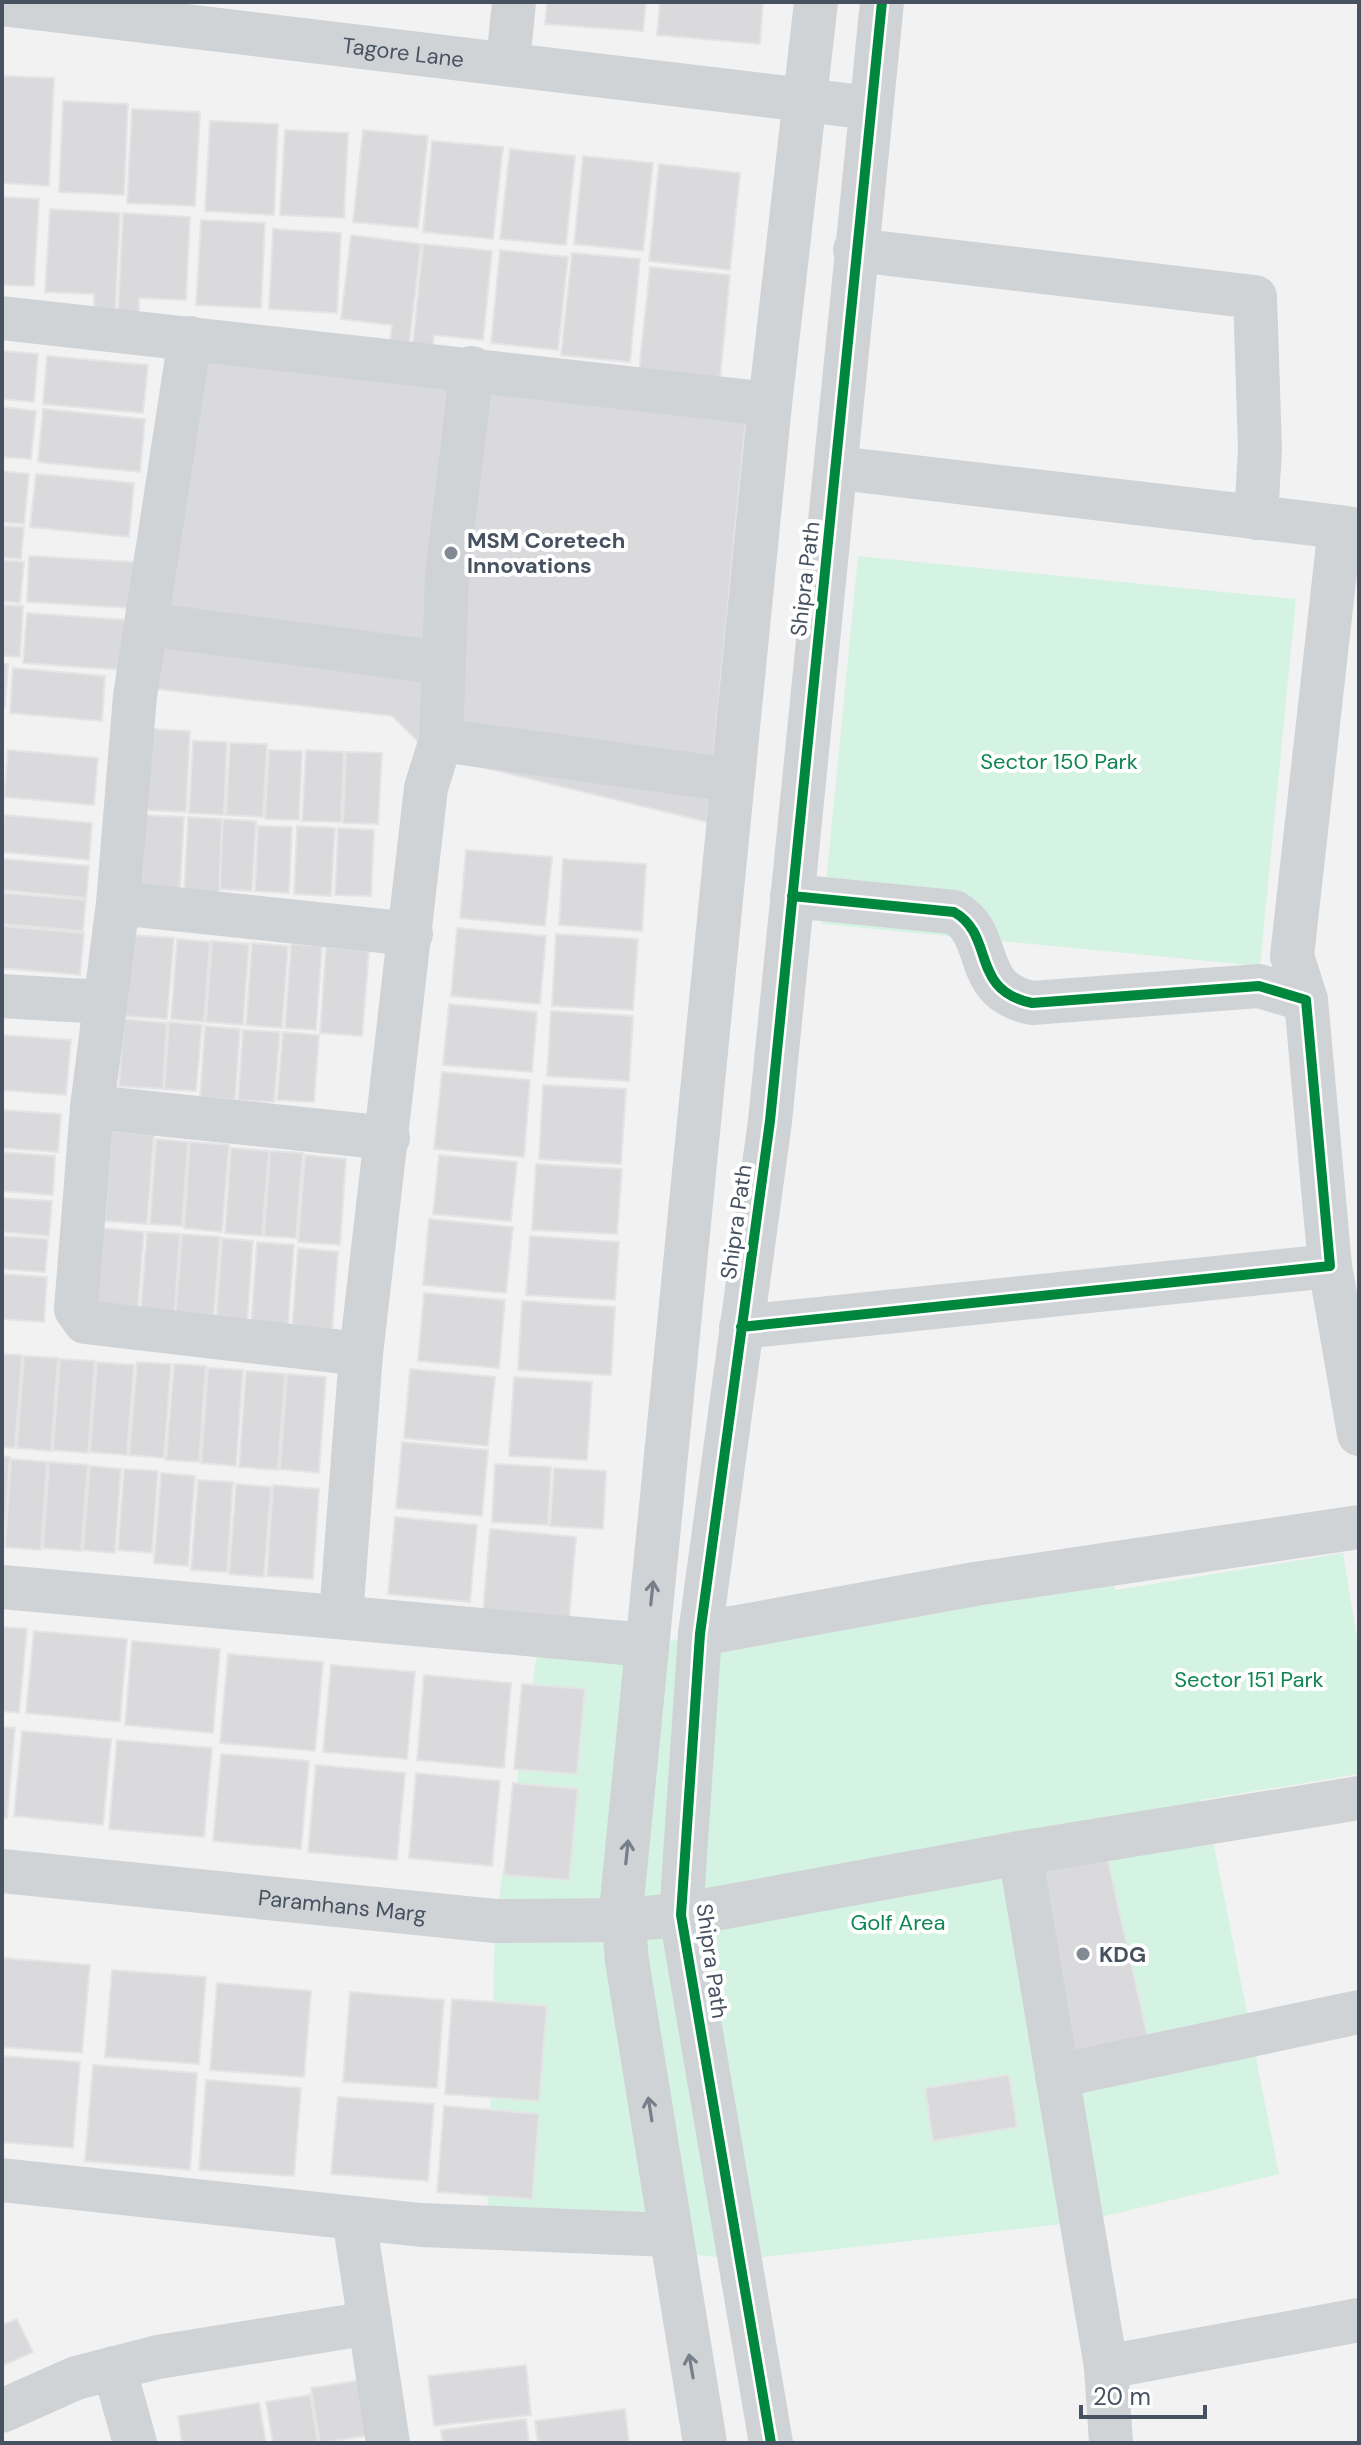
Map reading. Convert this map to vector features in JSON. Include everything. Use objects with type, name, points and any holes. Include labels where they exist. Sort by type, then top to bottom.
[{"type":"street","points":[[508,62],[514,2]]},
{"type":"street","name":"Shipra Path","points":[[705,2443],[621,1920],[770,404],[816,2]]},
{"type":"street","name":"Shipra Path","points":[[771,2443],[681,1915],[700,1634],[770,1121],[838,468],[855,250],[882,2]]},
{"type":"street","name":"Tagore Lane","points":[[2,4],[508,62],[871,108]]},
{"type":"street","points":[[855,250],[1255,297],[1260,449],[1256,518]]},
{"type":"street","points":[[2,318],[472,368],[770,404]]},
{"type":"street","points":[[190,338],[135,696],[118,903],[92,1107],[76,1309],[85,1322],[361,1354]]},
{"type":"street","points":[[341,1616],[361,1354],[426,788],[441,740],[447,575],[472,368]]},
{"type":"street","points":[[838,468],[1350,528],[1292,956],[1306,1000],[1330,1266],[1359,1434]]},
{"type":"street","points":[[146,624],[444,663]]},
{"type":"street","points":[[441,740],[732,780]]},
{"type":"street","points":[[792,896],[954,912],[967,920],[996,985],[1009,998],[1032,1003],[1259,986],[1306,1000]]},
{"type":"street","points":[[118,903],[411,934]]},
{"type":"street","points":[[2,996],[103,1002]]},
{"type":"street","points":[[92,1107],[388,1138]]},
{"type":"street","points":[[741,1327],[1330,1266]]},
{"type":"street","points":[[700,1634],[975,1584],[1359,1527]]},
{"type":"street","points":[[2,1587],[647,1645]]},
{"type":"street","name":"Paramhans Marg","points":[[2,1871],[495,1921],[621,1920],[681,1915],[1020,1853],[1359,1798]]},
{"type":"street","points":[[1020,1853],[1106,2367],[1111,2443]]},
{"type":"street","points":[[1057,2076],[1359,2012]]},
{"type":"street","points":[[2,2180],[421,2225],[670,2235]]},
{"type":"street","points":[[354,2218],[388,2443]]},
{"type":"street","points":[[1106,2367],[1359,2320]]},
{"type":"street","points":[[2,2411],[76,2378],[158,2357],[370,2323]]},
{"type":"street","points":[[114,2368],[135,2443]]},
{"type":"green space","name":"Sector 150 Park","points":[[858,556],[1296,599],[1260,966],[822,924]]},
{"type":"green space","name":"Golf Area","points":[[1343,1553],[1359,1650],[1359,1774],[1201,1800],[1209,1821],[1279,2174],[1081,2222],[738,2260],[487,2228],[495,1922],[540,1635],[647,1645],[1105,1565],[1116,1590]]},
{"type":"building","points":[[547,2],[646,2],[643,31],[545,24]]},
{"type":"building","points":[[660,2],[763,2],[760,44],[657,35]]},
{"type":"building","points":[[2,76],[54,78],[49,186],[2,183]]},
{"type":"building","points":[[63,101],[128,104],[124,195],[59,192]]},
{"type":"building","points":[[132,109],[200,112],[195,206],[127,203]]},
{"type":"building","points":[[210,121],[278,124],[274,215],[205,211]]},
{"type":"building","points":[[285,130],[348,133],[344,218],[280,215]]},
{"type":"building","points":[[363,130],[428,136],[418,228],[353,222]]},
{"type":"building","points":[[432,141],[503,147],[493,239],[423,232]]},
{"type":"building","points":[[510,149],[575,156],[566,245],[500,239]]},
{"type":"building","points":[[583,156],[653,163],[643,251],[574,244]]},
{"type":"building","points":[[659,164],[740,173],[730,270],[649,261]]},
{"type":"building","points":[[2,197],[39,199],[34,286],[2,285]]},
{"type":"building","points":[[50,209],[120,213],[115,314],[94,313],[94,294],[45,292]]},
{"type":"building","points":[[123,213],[190,217],[186,300],[139,298],[139,314],[118,314]]},
{"type":"building","points":[[201,220],[265,223],[261,308],[196,305]]},
{"type":"building","points":[[273,229],[341,233],[337,313],[269,309]]},
{"type":"building","points":[[351,235],[421,244],[408,354],[389,352],[392,325],[341,319]]},
{"type":"building","points":[[423,244],[492,251],[483,340],[434,335],[432,355],[412,353]]},
{"type":"building","points":[[500,250],[568,257],[558,350],[491,343]]},
{"type":"building","points":[[572,253],[640,259],[630,362],[561,355]]},
{"type":"building","points":[[650,267],[730,275],[720,380],[639,371]]},
{"type":"building","points":[[2,351],[38,354],[34,402],[2,399]]},
{"type":"building","name":"MSM Coretech Innovations","points":[[198,354],[746,417],[707,822],[432,755],[392,716],[148,688]]},
{"type":"building","points":[[47,356],[148,365],[143,413],[43,404]]},
{"type":"building","points":[[2,407],[36,411],[31,459],[2,457]]},
{"type":"building","points":[[43,409],[145,419],[140,472],[38,462]]},
{"type":"building","points":[[2,471],[29,474],[24,524],[2,522]]},
{"type":"building","points":[[36,474],[134,483],[129,537],[30,527]]},
{"type":"building","points":[[2,526],[24,527],[21,559],[2,557]]},
{"type":"building","points":[[29,556],[135,562],[132,608],[27,602]]},
{"type":"building","points":[[2,560],[24,562],[20,603],[2,601]]},
{"type":"building","points":[[2,605],[23,606],[20,657],[2,656]]},
{"type":"building","points":[[27,613],[127,620],[124,670],[23,663]]},
{"type":"building","points":[[2,664],[8,664],[5,707],[2,707]]},
{"type":"building","points":[[13,668],[105,676],[102,721],[10,713]]},
{"type":"building","points":[[151,729],[190,731],[186,812],[147,810]]},
{"type":"building","points":[[193,741],[227,742],[224,815],[189,813]]},
{"type":"building","points":[[230,743],[267,744],[263,817],[226,815]]},
{"type":"building","points":[[8,750],[98,758],[94,805],[4,797]]},
{"type":"building","points":[[269,750],[302,751],[299,820],[265,819]]},
{"type":"building","points":[[306,750],[344,752],[341,822],[302,821]]},
{"type":"building","points":[[346,752],[382,753],[378,824],[343,823]]},
{"type":"building","points":[[4,815],[92,823],[89,860],[2,852]]},
{"type":"building","points":[[145,815],[184,817],[180,889],[141,887]]},
{"type":"building","points":[[188,817],[222,819],[219,894],[184,892]]},
{"type":"building","points":[[223,819],[256,821],[252,891],[220,889]]},
{"type":"building","points":[[258,826],[292,827],[289,893],[255,891]]},
{"type":"building","points":[[297,826],[335,828],[331,896],[294,894]]},
{"type":"building","points":[[338,828],[374,830],[371,896],[335,895]]},
{"type":"building","points":[[466,850],[552,857],[545,926],[460,918]]},
{"type":"building","points":[[2,859],[89,866],[86,898],[2,890]]},
{"type":"building","points":[[563,859],[646,864],[642,931],[559,925]]},
{"type":"building","points":[[2,893],[86,900],[83,931],[2,924]]},
{"type":"building","points":[[2,926],[84,933],[80,975],[2,968]]},
{"type":"building","points":[[457,928],[546,936],[540,1004],[451,996]]},
{"type":"building","points":[[556,934],[638,939],[633,1010],[552,1006]]},
{"type":"building","points":[[130,935],[174,938],[167,1019],[124,1016]]},
{"type":"building","points":[[177,939],[210,942],[204,1022],[171,1019]]},
{"type":"building","points":[[212,941],[249,944],[243,1025],[206,1022]]},
{"type":"building","points":[[252,943],[288,946],[282,1028],[246,1025]]},
{"type":"building","points":[[291,944],[322,946],[316,1030],[285,1028]]},
{"type":"building","points":[[326,947],[369,951],[362,1036],[320,1033]]},
{"type":"building","points":[[449,1004],[537,1012],[532,1072],[443,1065]]},
{"type":"building","points":[[551,1011],[633,1016],[629,1081],[547,1076]]},
{"type":"building","points":[[124,1019],[167,1023],[163,1089],[119,1086]]},
{"type":"building","points":[[169,1022],[202,1025],[196,1091],[164,1089]]},
{"type":"building","points":[[205,1026],[240,1029],[235,1100],[200,1097]]},
{"type":"building","points":[[243,1030],[280,1032],[274,1102],[238,1100]]},
{"type":"building","points":[[283,1032],[319,1035],[314,1102],[277,1100]]},
{"type":"building","points":[[2,1035],[71,1040],[66,1095],[2,1090]]},
{"type":"building","points":[[442,1072],[530,1080],[524,1157],[434,1149]]},
{"type":"building","points":[[543,1085],[626,1089],[621,1164],[539,1159]]},
{"type":"building","points":[[2,1110],[61,1114],[58,1152],[2,1148]]},
{"type":"building","points":[[111,1131],[154,1135],[147,1224],[105,1221]]},
{"type":"building","points":[[156,1139],[188,1142],[182,1226],[150,1224]]},
{"type":"building","points":[[190,1142],[229,1145],[222,1232],[184,1228]]},
{"type":"building","points":[[231,1148],[269,1151],[262,1236],[225,1233]]},
{"type":"building","points":[[270,1151],[303,1153],[296,1238],[264,1236]]},
{"type":"building","points":[[2,1152],[55,1156],[53,1195],[2,1191]]},
{"type":"building","points":[[305,1155],[346,1159],[340,1245],[298,1242]]},
{"type":"building","points":[[439,1155],[517,1162],[511,1221],[433,1214]]},
{"type":"building","points":[[536,1164],[622,1169],[617,1234],[532,1230]]},
{"type":"building","points":[[2,1198],[52,1201],[49,1236],[2,1232]]},
{"type":"building","points":[[429,1219],[513,1227],[506,1293],[423,1285]]},
{"type":"building","points":[[103,1228],[144,1232],[137,1318],[97,1314]]},
{"type":"building","points":[[147,1232],[180,1234],[174,1322],[140,1319]]},
{"type":"building","points":[[182,1234],[220,1237],[213,1325],[175,1322]]},
{"type":"building","points":[[2,1236],[48,1239],[45,1272],[2,1269]]},
{"type":"building","points":[[530,1236],[619,1242],[615,1300],[526,1295]]},
{"type":"building","points":[[222,1238],[253,1241],[247,1324],[216,1322]]},
{"type":"building","points":[[257,1242],[294,1245],[288,1327],[251,1324]]},
{"type":"building","points":[[298,1248],[338,1252],[332,1332],[292,1329]]},
{"type":"building","points":[[2,1274],[47,1277],[44,1322],[2,1319]]},
{"type":"building","points":[[424,1293],[505,1300],[499,1368],[418,1361]]},
{"type":"building","points":[[522,1301],[615,1307],[611,1375],[518,1370]]},
{"type":"building","points":[[2,1354],[22,1355],[15,1448],[2,1447]]},
{"type":"building","points":[[24,1356],[58,1358],[51,1451],[17,1448]]},
{"type":"building","points":[[60,1359],[95,1361],[88,1453],[53,1450]]},
{"type":"building","points":[[97,1362],[134,1365],[127,1455],[90,1452]]},
{"type":"building","points":[[137,1362],[171,1364],[164,1458],[129,1455]]},
{"type":"building","points":[[174,1364],[206,1366],[199,1462],[166,1460]]},
{"type":"building","points":[[208,1368],[243,1370],[236,1466],[201,1463]]},
{"type":"building","points":[[410,1369],[495,1377],[488,1446],[404,1438]]},
{"type":"building","points":[[246,1371],[285,1374],[278,1470],[239,1467]]},
{"type":"building","points":[[287,1374],[326,1377],[319,1473],[280,1469]]},
{"type":"building","points":[[514,1377],[592,1382],[587,1460],[509,1456]]},
{"type":"building","points":[[402,1442],[488,1450],[482,1516],[396,1508]]},
{"type":"building","points":[[2,1456],[10,1457],[3,1548],[2,1548]]},
{"type":"building","points":[[11,1459],[47,1462],[41,1550],[5,1547]]},
{"type":"building","points":[[49,1462],[88,1465],[81,1551],[43,1548]]},
{"type":"building","points":[[495,1464],[551,1467],[548,1525],[492,1522]]},
{"type":"building","points":[[90,1466],[121,1469],[115,1553],[83,1550]]},
{"type":"building","points":[[554,1468],[606,1471],[603,1529],[550,1526]]},
{"type":"building","points":[[124,1469],[158,1471],[152,1553],[118,1550]]},
{"type":"building","points":[[161,1473],[195,1476],[188,1566],[154,1563]]},
{"type":"building","points":[[198,1480],[233,1482],[227,1572],[191,1570]]},
{"type":"building","points":[[236,1484],[271,1487],[264,1577],[229,1574]]},
{"type":"building","points":[[273,1485],[319,1489],[313,1579],[267,1576]]},
{"type":"building","points":[[395,1517],[477,1525],[470,1602],[388,1594]]},
{"type":"building","points":[[490,1529],[576,1537],[569,1619],[483,1612]]},
{"type":"building","points":[[2,1627],[27,1629],[19,1713],[2,1711]]},
{"type":"building","points":[[34,1631],[127,1639],[120,1722],[26,1713]]},
{"type":"building","points":[[132,1641],[220,1649],[213,1733],[125,1725]]},
{"type":"building","points":[[228,1654],[323,1662],[315,1751],[220,1743]]},
{"type":"building","points":[[331,1665],[415,1672],[407,1759],[323,1752]]},
{"type":"building","points":[[424,1675],[511,1683],[504,1768],[417,1760]]},
{"type":"building","points":[[522,1684],[585,1689],[577,1774],[514,1769]]},
{"type":"building","points":[[2,1727],[15,1728],[7,1818],[2,1818]]},
{"type":"building","points":[[22,1731],[111,1739],[103,1825],[14,1816]]},
{"type":"building","points":[[117,1740],[212,1748],[204,1837],[109,1829]]},
{"type":"building","points":[[221,1754],[309,1761],[301,1849],[213,1841]]},
{"type":"building","points":[[316,1765],[405,1773],[397,1860],[308,1852]]},
{"type":"building","points":[[416,1773],[500,1781],[492,1866],[409,1858]]},
{"type":"building","points":[[513,1783],[578,1789],[569,1880],[504,1875]]},
{"type":"building","name":"KDG","points":[[1103,1839],[1152,2056],[1057,2076],[1020,1853]]},
{"type":"building","points":[[2,1958],[90,1965],[82,2053],[2,2047]]},
{"type":"building","points":[[112,1970],[206,1977],[199,2064],[105,2057]]},
{"type":"building","points":[[217,1983],[311,1991],[304,2077],[210,2070]]},
{"type":"building","points":[[350,1992],[444,2000],[437,2088],[343,2082]]},
{"type":"building","points":[[452,1999],[547,2006],[539,2101],[445,2094]]},
{"type":"building","points":[[2,2056],[80,2062],[73,2148],[2,2142]]},
{"type":"building","points":[[93,2065],[197,2073],[190,2170],[85,2161]]},
{"type":"building","points":[[1009,2075],[1017,2127],[933,2141],[925,2088]]},
{"type":"building","points":[[206,2080],[301,2088],[294,2176],[199,2170]]},
{"type":"building","points":[[338,2097],[434,2104],[428,2181],[331,2174]]},
{"type":"building","points":[[444,2106],[539,2114],[532,2199],[437,2192]]},
{"type":"building","points":[[17,2319],[33,2352],[2,2366],[2,2325]]},
{"type":"building","points":[[526,2365],[531,2415],[434,2426],[428,2376]]},
{"type":"building","points":[[362,2380],[371,2435],[320,2443],[311,2388]]},
{"type":"building","points":[[310,2395],[318,2443],[273,2443],[266,2402]]},
{"type":"building","points":[[259,2403],[266,2443],[182,2443],[178,2416]]},
{"type":"building","points":[[625,2409],[629,2443],[538,2443],[535,2421]]},
{"type":"building","points":[[526,2419],[529,2443],[443,2443],[441,2430]]},
{"type":"cycle path","points":[[771,2443],[681,1915],[700,1634],[770,1121],[882,2]]},
{"type":"cycle path","points":[[741,1327],[1330,1266],[1306,1000],[1259,986],[1032,1003],[1012,996],[999,987],[975,935],[967,922],[954,912],[792,896]]},
{"type":"place","name":"MSM Coretech Innovations","points":[[451,553]]},
{"type":"place","name":"KDG","points":[[1083,1954]]},
{"type":"park label","name":"Sector 151 Park","points":[[1249,1679]]}]
